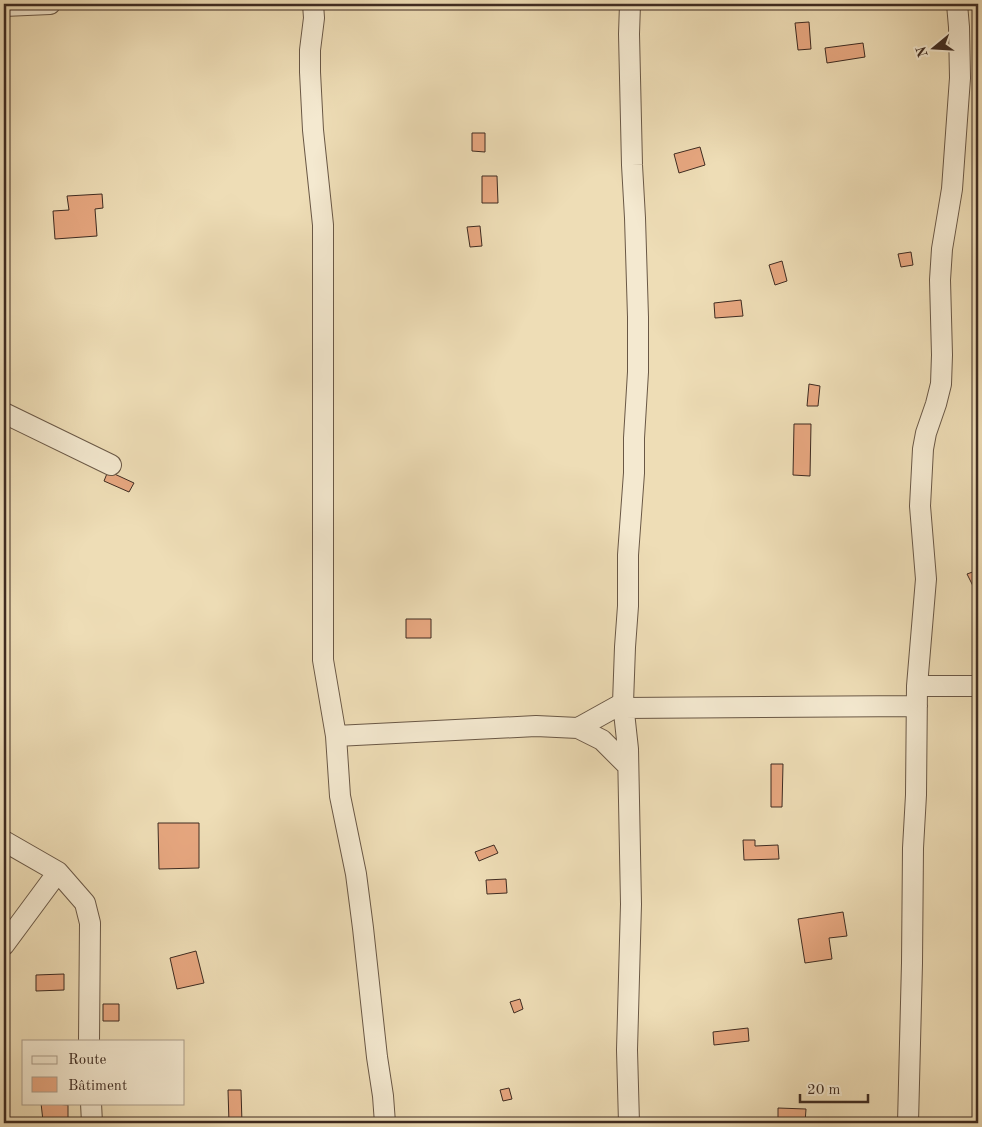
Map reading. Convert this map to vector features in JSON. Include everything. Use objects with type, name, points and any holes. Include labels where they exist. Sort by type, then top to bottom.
[{"type":"street","points":[[4,6],[50,4]]},
{"type":"street","points":[[313,4],[314,18],[310,50],[310,72],[323,225],[323,660],[336,736],[340,796],[359,892],[385,1123]]},
{"type":"street","points":[[629,1123],[630,904],[628,749],[623,706],[628,606],[628,555],[634,473],[638,372],[636,218],[632,165],[629,34],[630,4]]},
{"type":"street","points":[[908,1123],[917,686],[926,579],[920,506],[923,448],[941,384],[940,280],[942,249],[952,189],[960,78],[960,27],[957,4]]},
{"type":"street","points":[[4,413],[111,465]]},
{"type":"street","points":[[917,686],[978,686]]},
{"type":"street","points":[[578,728],[623,706],[917,706]]},
{"type":"street","points":[[336,736],[536,726],[578,728],[602,740],[628,766]]},
{"type":"street","points":[[4,841],[58,872],[85,903],[90,923],[89,1040]]},
{"type":"street","points":[[4,945],[58,872]]},
{"type":"street","points":[[91,1104],[92,1123]]},
{"type":"building","points":[[809,22],[811,49],[798,50],[795,23]]},
{"type":"building","points":[[863,43],[865,57],[827,63],[825,48]]},
{"type":"building","points":[[472,133],[485,133],[485,152],[472,151]]},
{"type":"building","points":[[700,147],[705,165],[679,173],[674,154]]},
{"type":"building","points":[[482,176],[497,176],[498,203],[482,203]]},
{"type":"building","points":[[102,194],[103,208],[95,209],[97,236],[55,239],[53,211],[69,210],[67,196]]},
{"type":"building","points":[[480,226],[482,246],[470,247],[467,227]]},
{"type":"building","points":[[911,252],[913,265],[901,267],[898,254]]},
{"type":"building","points":[[782,261],[787,281],[775,285],[769,265]]},
{"type":"building","points":[[741,300],[743,316],[715,318],[714,303]]},
{"type":"building","points":[[809,384],[820,386],[818,406],[807,406]]},
{"type":"building","points":[[794,424],[811,424],[810,476],[793,475]]},
{"type":"building","points":[[108,471],[134,483],[129,492],[104,481]]},
{"type":"building","points":[[978,570],[978,596],[967,574]]},
{"type":"building","points":[[406,619],[431,619],[431,638],[406,638]]},
{"type":"building","points":[[771,764],[783,764],[782,807],[771,807]]},
{"type":"building","points":[[158,823],[199,823],[199,868],[159,869]]},
{"type":"building","points":[[743,840],[755,840],[755,846],[778,845],[779,859],[744,860]]},
{"type":"building","points":[[494,845],[498,853],[479,861],[475,852]]},
{"type":"building","points":[[506,879],[507,893],[487,894],[486,880]]},
{"type":"building","points":[[843,912],[847,936],[829,938],[832,959],[805,963],[798,919]]},
{"type":"building","points":[[196,951],[204,983],[177,989],[170,958]]},
{"type":"building","points":[[64,974],[64,990],[36,991],[36,975]]},
{"type":"building","points":[[520,999],[523,1009],[514,1013],[510,1002]]},
{"type":"building","points":[[103,1004],[119,1004],[119,1021],[103,1021]]},
{"type":"building","points":[[748,1028],[749,1041],[714,1045],[713,1032]]},
{"type":"building","points":[[509,1088],[512,1099],[503,1101],[500,1090]]},
{"type":"building","points":[[228,1090],[241,1090],[242,1123],[229,1123]]},
{"type":"building","points":[[41,1104],[68,1105],[68,1120],[43,1121]]},
{"type":"building","points":[[778,1108],[806,1109],[805,1123],[778,1123]]}]
